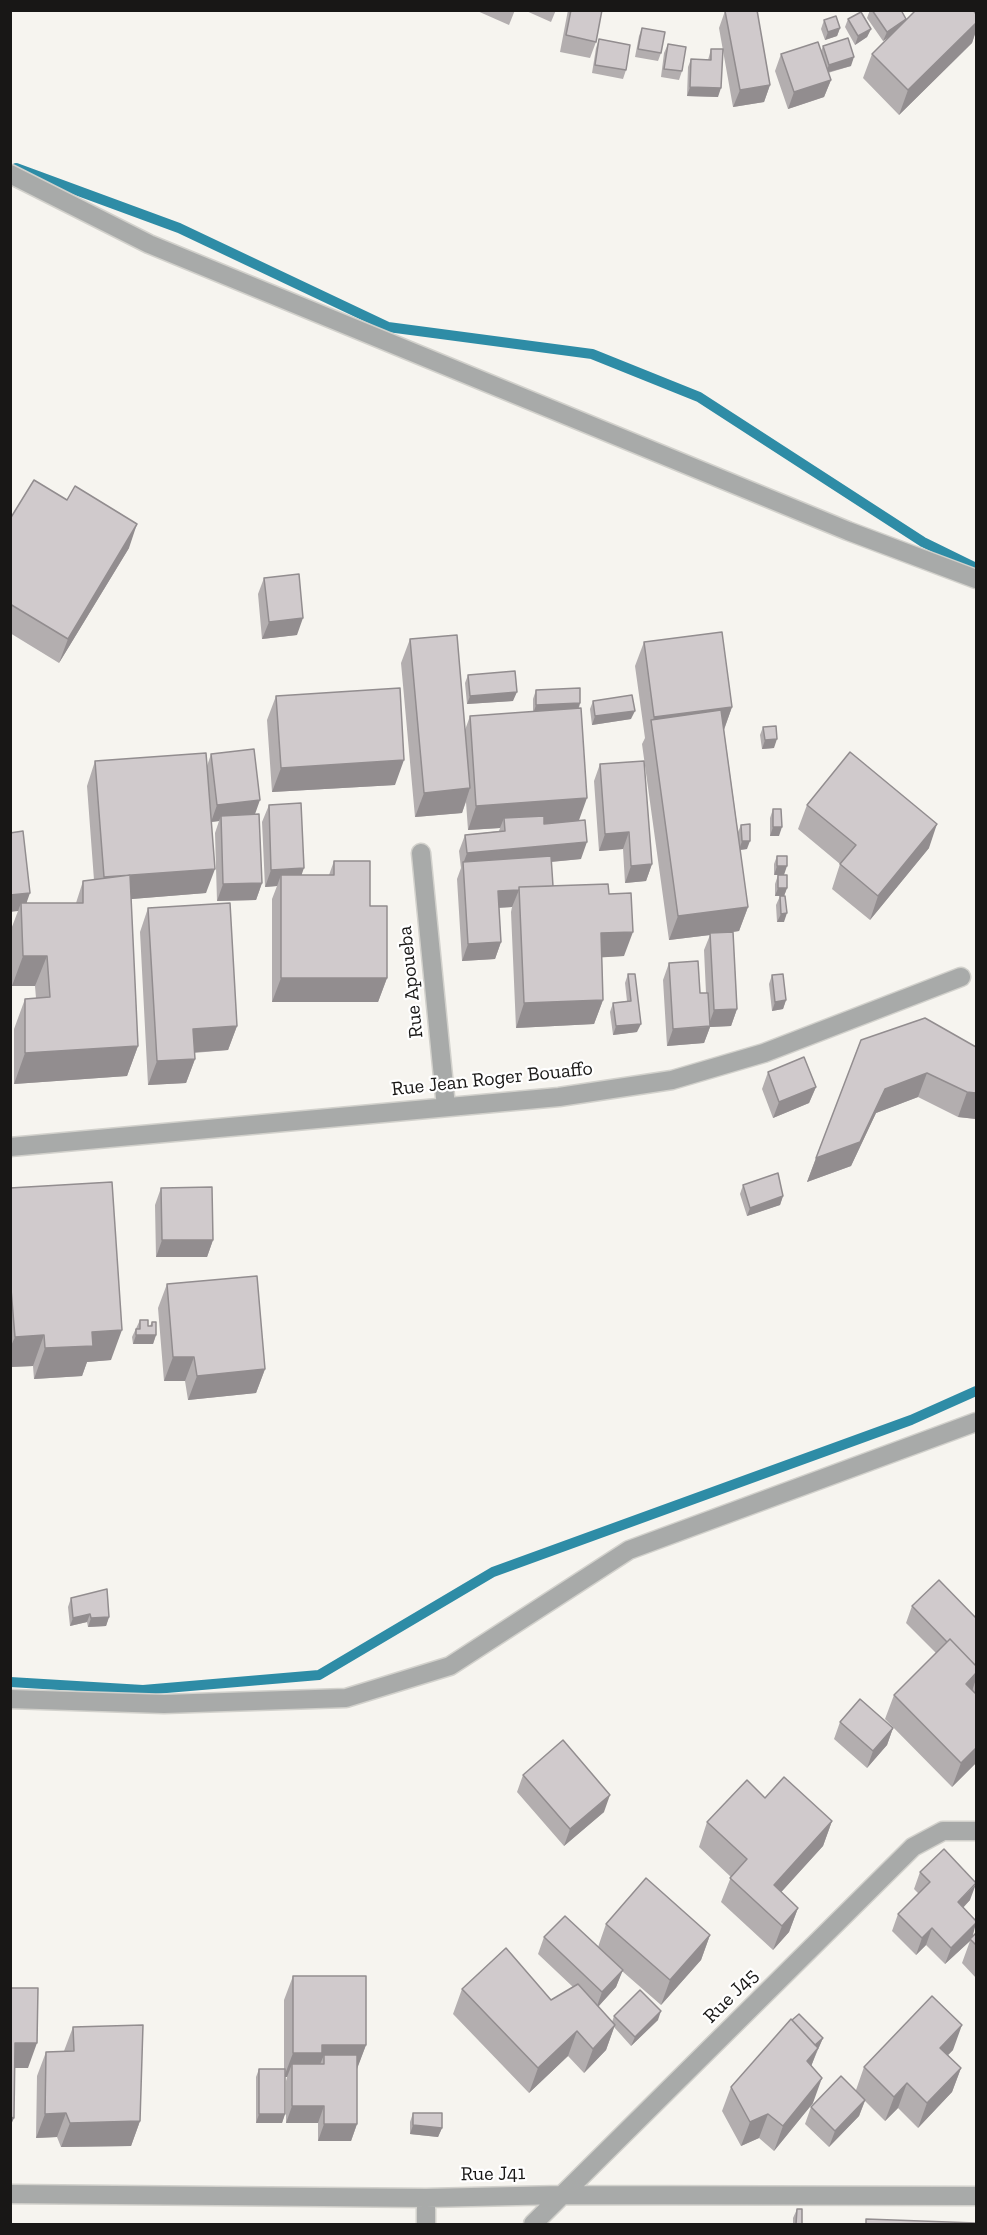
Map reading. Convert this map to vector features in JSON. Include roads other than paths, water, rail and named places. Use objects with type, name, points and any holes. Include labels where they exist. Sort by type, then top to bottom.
[{"type":"street","points":[[10,174],[149,244],[848,531],[976,579]]},
{"type":"street","name":"Rue Apoueba","points":[[421,853],[446,1107]]},
{"type":"street","name":"Rue Jean Roger Bouaffo","points":[[10,1147],[559,1097],[672,1080],[764,1053],[961,977]]},
{"type":"street","points":[[10,1700],[164,1704],[346,1698],[450,1665],[629,1550],[976,1422]]},
{"type":"street","name":"Rue J45","points":[[532,2224],[913,1847],[943,1831],[976,1831]]},
{"type":"street","name":"Rue J41","points":[[10,2194],[426,2198],[976,2196]]},
{"type":"street","points":[[426,2198],[426,2224]]},
{"type":"waterway","points":[[16,168],[179,228],[388,327],[592,354],[699,397],[923,542],[976,568]]},
{"type":"waterway","points":[[10,1682],[143,1690],[319,1675],[493,1572],[911,1420],[976,1391]]}]
